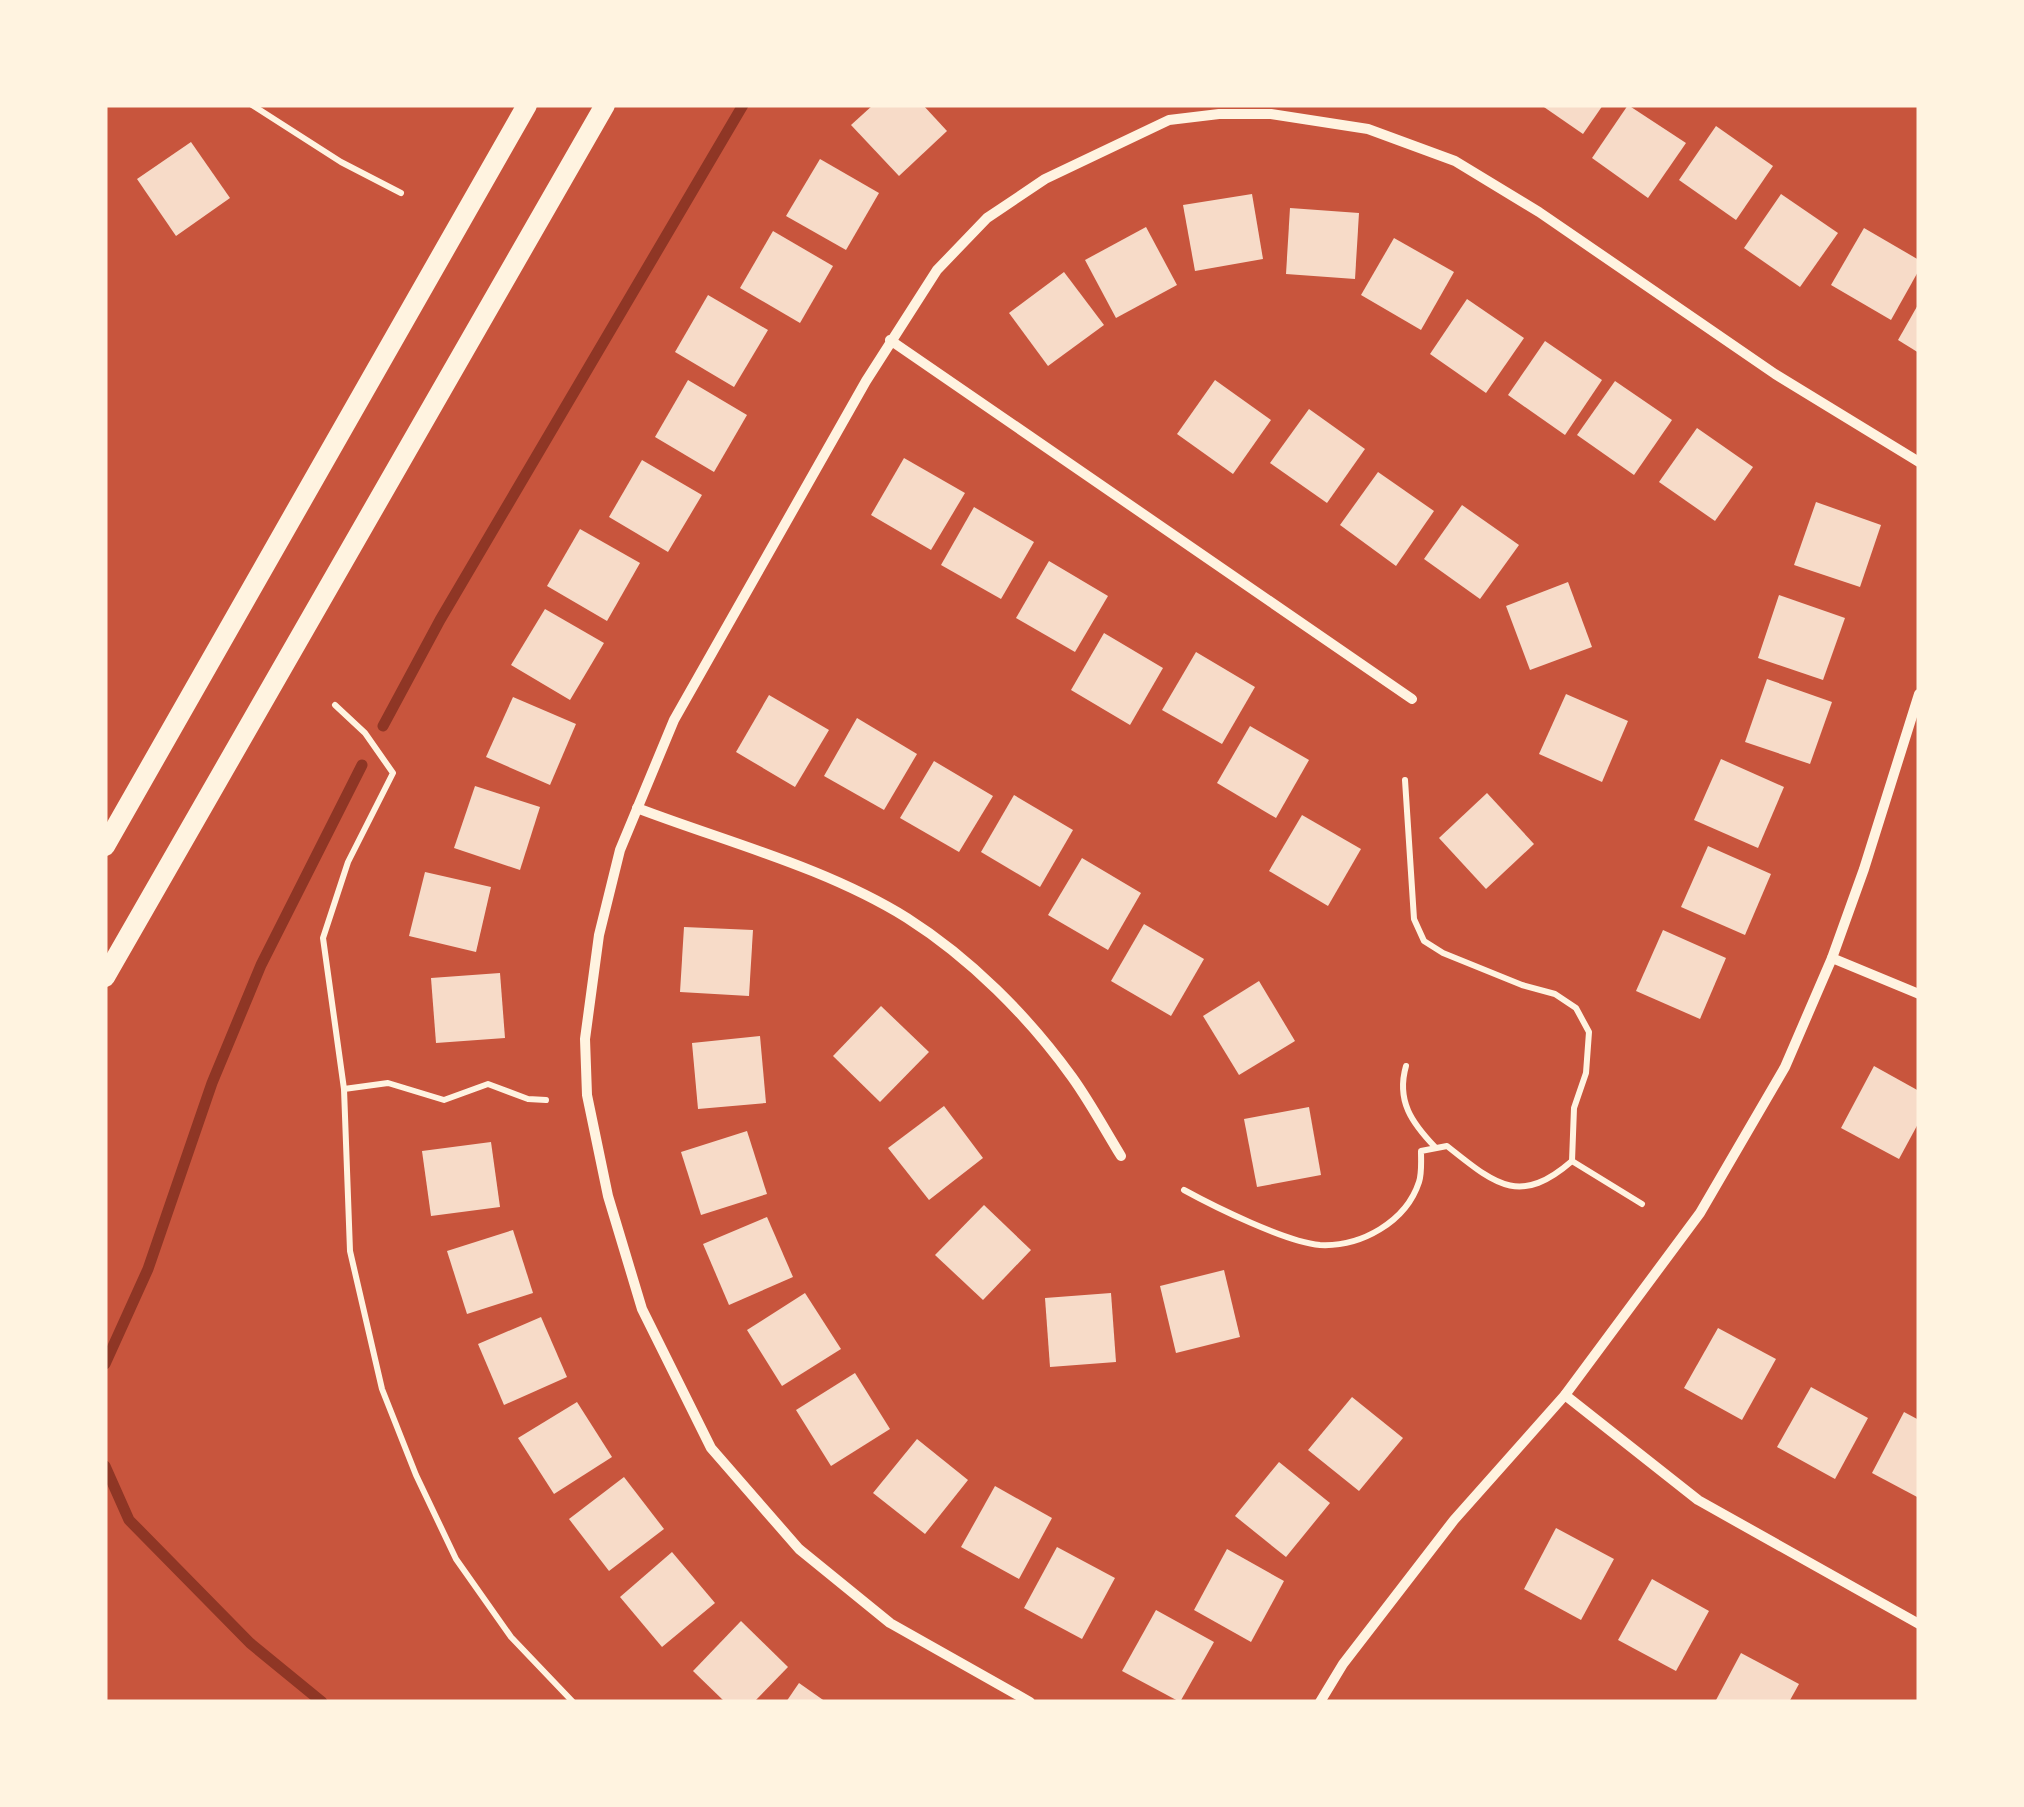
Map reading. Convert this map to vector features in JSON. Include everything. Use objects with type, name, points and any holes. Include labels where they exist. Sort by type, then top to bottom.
[{"type":"main road","points":[[105,846],[527,105]]},
{"type":"main road","points":[[105,978],[605,105]]},
{"type":"street","points":[[1166,105],[1170,120]]},
{"type":"street","points":[[1030,1702],[890,1623],[799,1549],[711,1448],[642,1310],[608,1196],[588,1095],[585,1040],[599,935],[620,850],[674,720],[890,340],[937,270],[987,218],[1045,179],[1170,120],[1219,114],[1271,114],[1368,129],[1455,162],[1539,212],[1775,374],[1919,462]]},
{"type":"street","points":[[890,340],[1412,699]]},
{"type":"street","points":[[1320,1702],[1344,1664],[1454,1520],[1566,1395],[1700,1213],[1784,1067],[1832,958],[1919,694]]},
{"type":"street","points":[[637,808],[834,880],[919,927],[958,955],[1009,1003],[1071,1076],[1121,1156]]},
{"type":"street","points":[[1832,958],[1919,994]]},
{"type":"street","points":[[1566,1395],[1698,1500],[1919,1624]]},
{"type":"path","points":[[252,105],[340,162],[401,193]]},
{"type":"path","points":[[335,705],[365,734],[393,772],[348,862],[323,938],[344,1089],[350,1251],[382,1389],[416,1475],[456,1559],[511,1636],[573,1702]]},
{"type":"path","points":[[1406,780],[1414,919],[1424,941],[1475,966],[1556,994],[1576,1008],[1589,1032],[1586,1073],[1574,1108],[1572,1162]]},
{"type":"path","points":[[1406,1066],[1402,1096],[1413,1123],[1436,1148]]},
{"type":"path","points":[[344,1089],[388,1083],[444,1100],[488,1084],[528,1099],[546,1100]]},
{"type":"path","points":[[1184,1190],[1281,1233],[1317,1245],[1340,1244],[1370,1236],[1390,1223],[1407,1204],[1419,1181],[1421,1151],[1446,1146],[1476,1168],[1516,1188],[1535,1187],[1572,1162]]},
{"type":"path","points":[[1572,1162],[1642,1204]]},
{"type":"building","points":[[873,105],[923,105],[947,131],[899,176],[851,125]]},
{"type":"building","points":[[1541,105],[1603,105],[1583,134]]},
{"type":"building","points":[[1628,105],[1686,143],[1648,198],[1592,158]]},
{"type":"building","points":[[1716,126],[1773,166],[1736,220],[1679,180]]},
{"type":"building","points":[[191,142],[230,198],[176,236],[137,179]]},
{"type":"building","points":[[820,159],[879,193],[846,250],[786,216]]},
{"type":"building","points":[[1252,194],[1263,259],[1195,271],[1183,205]]},
{"type":"building","points":[[1781,194],[1838,233],[1800,287],[1744,248]]},
{"type":"building","points":[[1290,208],[1359,213],[1355,279],[1286,274]]},
{"type":"building","points":[[1146,227],[1177,285],[1116,318],[1085,260]]},
{"type":"building","points":[[1864,228],[1919,260],[1919,270],[1891,320],[1831,285]]},
{"type":"building","points":[[773,231],[833,266],[800,323],[740,288]]},
{"type":"building","points":[[1394,238],[1454,272],[1421,330],[1361,295]]},
{"type":"building","points":[[1064,272],[1104,325],[1048,366],[1009,313]]},
{"type":"building","points":[[708,295],[768,330],[734,387],[675,352]]},
{"type":"building","points":[[1467,299],[1524,338],[1486,393],[1430,354]]},
{"type":"building","points":[[1919,303],[1919,353],[1898,340]]},
{"type":"building","points":[[1545,341],[1602,380],[1565,435],[1508,395]]},
{"type":"building","points":[[688,380],[747,415],[714,472],[655,437]]},
{"type":"building","points":[[1215,380],[1271,420],[1233,474],[1177,434]]},
{"type":"building","points":[[1615,381],[1672,420],[1634,475],[1577,435]]},
{"type":"building","points":[[1309,409],[1365,449],[1327,503],[1270,463]]},
{"type":"building","points":[[1697,428],[1753,467],[1715,521],[1659,482]]},
{"type":"building","points":[[904,458],[965,493],[931,550],[871,515]]},
{"type":"building","points":[[642,460],[702,495],[668,552],[609,517]]},
{"type":"building","points":[[1378,472],[1434,511],[1396,566],[1340,525]]},
{"type":"building","points":[[1816,502],[1881,525],[1860,587],[1794,565]]},
{"type":"building","points":[[1462,505],[1519,545],[1480,599],[1424,559]]},
{"type":"building","points":[[974,507],[1034,542],[1001,599],[941,565]]},
{"type":"building","points":[[580,529],[640,563],[607,621],[547,586]]},
{"type":"building","points":[[1049,561],[1108,596],[1075,652],[1016,618]]},
{"type":"building","points":[[1568,582],[1592,647],[1530,670],[1506,606]]},
{"type":"building","points":[[1779,595],[1845,618],[1823,680],[1758,658]]},
{"type":"building","points":[[545,609],[604,643],[570,700],[511,665]]},
{"type":"building","points":[[1104,633],[1163,668],[1130,725],[1071,690]]},
{"type":"building","points":[[1196,652],[1255,687],[1222,744],[1162,710]]},
{"type":"building","points":[[1767,679],[1832,702],[1810,764],[1745,742]]},
{"type":"building","points":[[1566,694],[1628,721],[1602,782],[1539,754]]},
{"type":"building","points":[[769,695],[829,730],[795,787],[736,752]]},
{"type":"building","points":[[513,697],[576,724],[550,785],[486,757]]},
{"type":"building","points":[[857,718],[917,754],[884,810],[824,776]]},
{"type":"building","points":[[1250,726],[1309,760],[1276,818],[1217,783]]},
{"type":"building","points":[[1721,759],[1784,787],[1758,848],[1694,820]]},
{"type":"building","points":[[934,761],[993,796],[959,852],[900,818]]},
{"type":"building","points":[[475,786],[540,807],[520,870],[454,848]]},
{"type":"building","points":[[1487,793],[1534,844],[1486,889],[1439,838]]},
{"type":"building","points":[[1014,795],[1073,830],[1040,887],[981,852]]},
{"type":"building","points":[[1302,815],[1361,849],[1328,906],[1269,871]]},
{"type":"building","points":[[1708,846],[1771,874],[1745,935],[1681,907]]},
{"type":"building","points":[[1082,858],[1141,893],[1108,950],[1048,915]]},
{"type":"building","points":[[425,872],[491,887],[476,952],[409,936]]},
{"type":"building","points":[[1144,924],[1204,959],[1171,1016],[1111,981]]},
{"type":"building","points":[[684,927],[753,930],[749,996],[680,992]]},
{"type":"building","points":[[1663,930],[1726,958],[1700,1019],[1636,991]]},
{"type":"building","points":[[500,973],[505,1038],[436,1043],[431,978]]},
{"type":"building","points":[[1259,981],[1295,1041],[1239,1075],[1203,1016]]},
{"type":"building","points":[[881,1006],[929,1052],[880,1102],[833,1056]]},
{"type":"building","points":[[760,1036],[766,1103],[698,1109],[692,1043]]},
{"type":"building","points":[[1874,1066],[1919,1091],[1919,1122],[1899,1159],[1841,1128]]},
{"type":"building","points":[[944,1106],[983,1158],[929,1200],[888,1148]]},
{"type":"building","points":[[1309,1107],[1321,1175],[1257,1187],[1244,1119]]},
{"type":"building","points":[[747,1131],[767,1194],[701,1215],[681,1152]]},
{"type":"building","points":[[491,1142],[500,1207],[431,1216],[422,1151]]},
{"type":"building","points":[[984,1205],[1031,1250],[983,1300],[935,1255]]},
{"type":"building","points":[[767,1217],[793,1277],[729,1305],[703,1244]]},
{"type":"building","points":[[513,1230],[533,1293],[467,1314],[447,1251]]},
{"type":"building","points":[[1224,1270],[1240,1337],[1176,1353],[1160,1286]]},
{"type":"building","points":[[805,1293],[841,1349],[782,1386],[747,1330]]},
{"type":"building","points":[[1111,1293],[1116,1362],[1050,1367],[1045,1298]]},
{"type":"building","points":[[541,1317],[567,1377],[504,1405],[478,1344]]},
{"type":"building","points":[[1718,1328],[1776,1359],[1742,1420],[1684,1388]]},
{"type":"building","points":[[855,1373],[890,1429],[831,1466],[796,1410]]},
{"type":"building","points":[[1811,1387],[1868,1418],[1835,1479],[1777,1447]]},
{"type":"building","points":[[1352,1397],[1403,1438],[1359,1491],[1308,1450]]},
{"type":"building","points":[[577,1402],[612,1457],[554,1494],[518,1438]]},
{"type":"building","points":[[1904,1412],[1919,1420],[1919,1498],[1872,1473]]},
{"type":"building","points":[[917,1439],[968,1480],[925,1534],[873,1493]]},
{"type":"building","points":[[1279,1462],[1330,1503],[1286,1557],[1235,1516]]},
{"type":"building","points":[[624,1477],[664,1529],[609,1571],[569,1519]]},
{"type":"building","points":[[995,1486],[1052,1518],[1019,1579],[961,1547]]},
{"type":"building","points":[[1556,1528],[1614,1559],[1581,1620],[1524,1589]]},
{"type":"building","points":[[1057,1547],[1115,1578],[1082,1639],[1024,1608]]},
{"type":"building","points":[[1227,1549],[1284,1581],[1251,1642],[1194,1610]]},
{"type":"building","points":[[672,1552],[715,1603],[662,1647],[620,1597]]},
{"type":"building","points":[[1652,1579],[1709,1611],[1676,1671],[1618,1640]]},
{"type":"building","points":[[1156,1610],[1214,1642],[1180,1702],[1122,1671]]},
{"type":"building","points":[[741,1621],[788,1667],[754,1702],[725,1702],[693,1671]]},
{"type":"building","points":[[1741,1653],[1799,1684],[1789,1702],[1715,1702]]},
{"type":"building","points":[[799,1683],[826,1702],[786,1702]]},
{"type":"waterway","points":[[383,726],[440,620],[743,105]]},
{"type":"waterway","points":[[105,1364],[148,1269],[212,1083],[261,965],[362,765]]},
{"type":"waterway","points":[[105,1466],[129,1520],[250,1643],[322,1702]]}]
